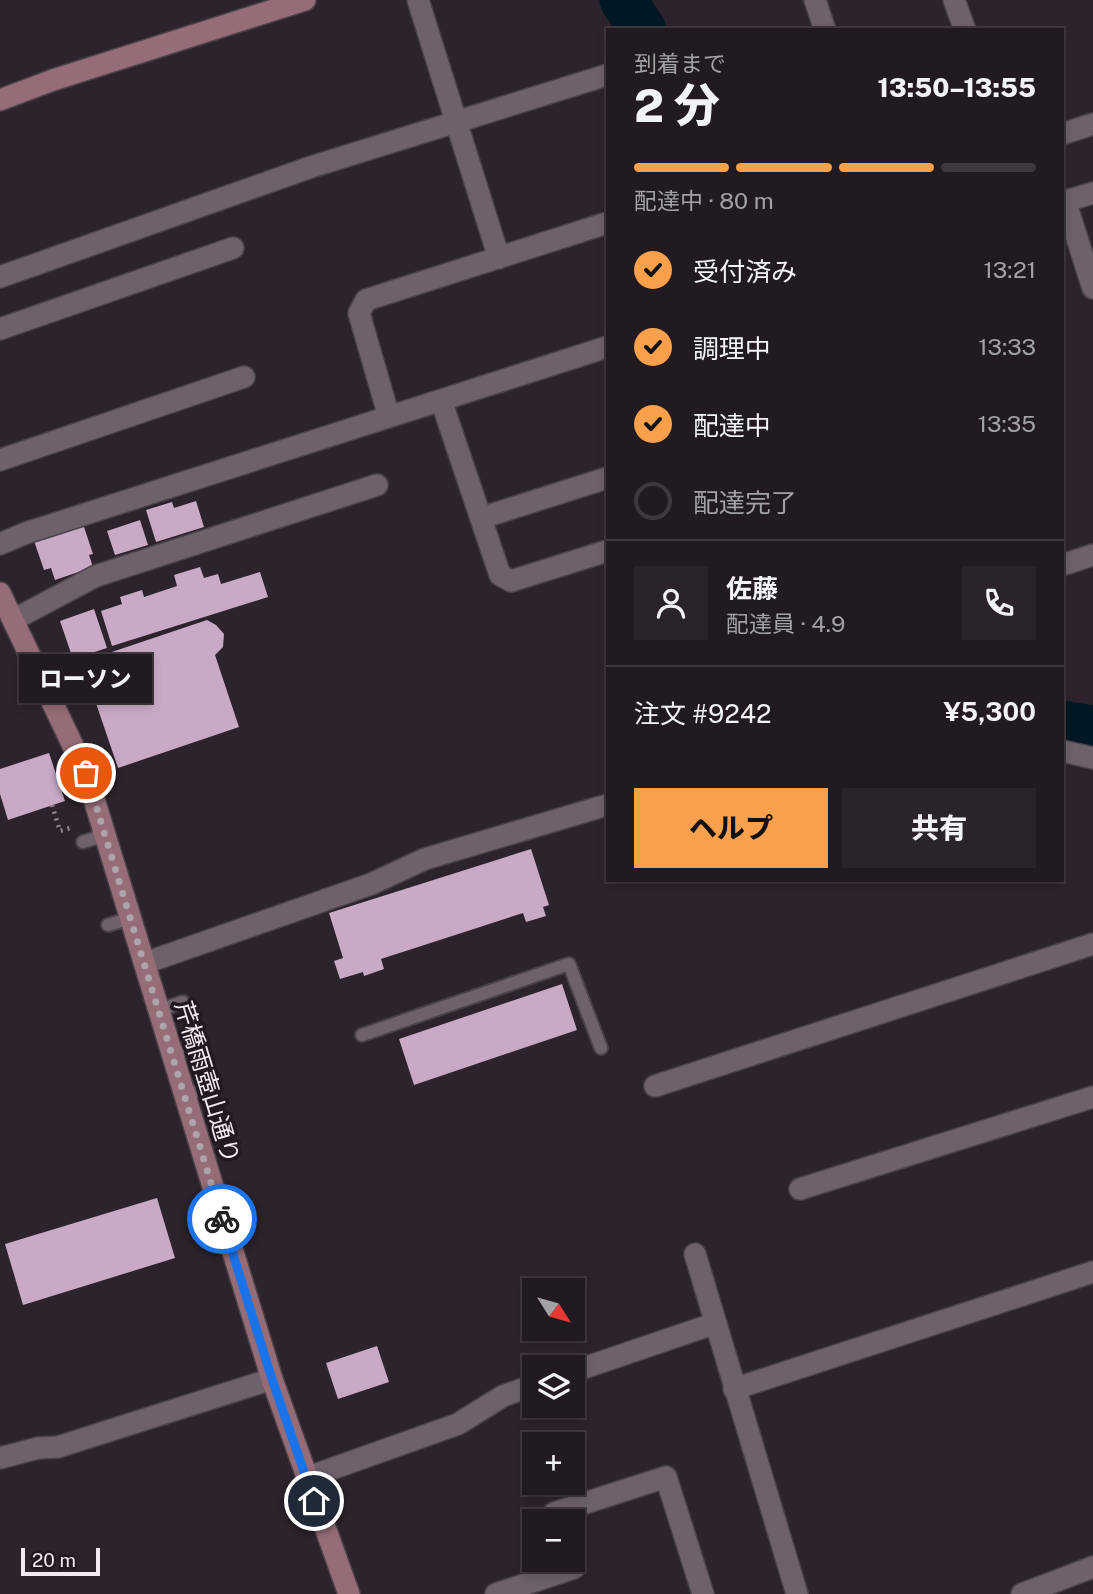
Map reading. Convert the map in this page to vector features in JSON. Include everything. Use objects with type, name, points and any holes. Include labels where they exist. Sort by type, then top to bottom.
[{"type":"main road","points":[[0,100],[53,80],[305,0]]},
{"type":"main road","name":"芹橋雨壺山通り","points":[[0,593],[86,773],[272,1379],[349,1594]]},
{"type":"street","points":[[418,0],[499,258]]},
{"type":"street","points":[[815,0],[824,28]]},
{"type":"street","points":[[954,0],[964,28]]},
{"type":"street","points":[[0,277],[311,167],[606,75]]},
{"type":"street","points":[[1064,133],[1093,124]]},
{"type":"street","points":[[1064,202],[1093,192]]},
{"type":"street","points":[[1064,205],[1093,288]]},
{"type":"street","points":[[389,416],[359,313],[366,300],[606,222]]},
{"type":"street","points":[[0,329],[233,248]]},
{"type":"street","points":[[0,544],[26,533],[606,348]]},
{"type":"street","points":[[0,460],[244,377]]},
{"type":"street","points":[[441,400],[500,575],[511,581],[606,551]]},
{"type":"street","points":[[481,518],[606,478]]},
{"type":"street","points":[[13,620],[96,576],[377,485]]},
{"type":"street","points":[[1064,564],[1093,555]]},
{"type":"street","points":[[1064,751],[1093,758]]},
{"type":"street","points":[[145,963],[371,884],[425,859],[606,805]]},
{"type":"street","points":[[655,1086],[1093,944]]},
{"type":"street","points":[[800,1189],[1093,1097]]},
{"type":"street","points":[[695,1254],[797,1594]]},
{"type":"street","points":[[734,1389],[1093,1272]]},
{"type":"street","points":[[585,1368],[716,1323]]},
{"type":"street","points":[[0,1458],[38,1448],[58,1447],[272,1379]]},
{"type":"street","points":[[306,1478],[458,1424],[503,1396],[522,1389]]},
{"type":"street","points":[[567,1509],[666,1478],[702,1594]]},
{"type":"street","points":[[1022,1594],[1093,1567]]},
{"type":"street","points":[[496,1594],[562,1572]]},
{"type":"lane","points":[[83,842],[105,835]]},
{"type":"lane","points":[[108,925],[131,918]]},
{"type":"lane","points":[[362,1035],[569,964],[601,1048]]},
{"type":"lane","points":[[159,1010],[183,1002]]},
{"type":"lane","points":[[172,1055],[196,1047]]},
{"type":"lane","points":[[184,1096],[208,1088]]},
{"type":"path","points":[[52,805],[60,831],[71,827]]},
{"type":"building","points":[[196,501],[204,527],[156,542],[146,510],[172,502],[174,508]]},
{"type":"building","points":[[140,520],[148,545],[115,555],[107,531]]},
{"type":"building","points":[[82,521],[93,554],[89,555],[93,567],[55,580],[51,568],[44,570],[33,538]]},
{"type":"building","points":[[200,567],[204,578],[218,574],[221,584],[260,572],[268,597],[112,646],[101,611],[122,604],[120,597],[142,590],[144,597],[177,586],[174,575]]},
{"type":"building","points":[[94,609],[107,648],[73,659],[60,621]]},
{"type":"building","points":[[207,620],[224,634],[223,647],[215,655],[239,727],[118,768],[82,662]]},
{"type":"building","points":[[49,753],[65,801],[8,820],[0,794],[0,769]]},
{"type":"building","points":[[531,849],[549,905],[543,907],[546,916],[526,922],[523,913],[381,959],[384,969],[364,976],[363,972],[340,979],[334,961],[343,958],[329,913]]},
{"type":"building","points":[[562,984],[577,1030],[414,1085],[399,1039]]},
{"type":"building","points":[[157,1198],[175,1258],[23,1305],[5,1244]]},
{"type":"building","points":[[377,1346],[389,1382],[338,1399],[326,1363]]},
{"type":"waterway","points":[[623,0],[642,28]]},
{"type":"waterway","points":[[1064,724],[1093,729]]},
{"type":"way so far","points":[[86,773],[222,1219]]},
{"type":"place","name":"ローソン","points":[[86,773]]},
{"type":"route","points":[[222,1219],[314,1501]]}]
